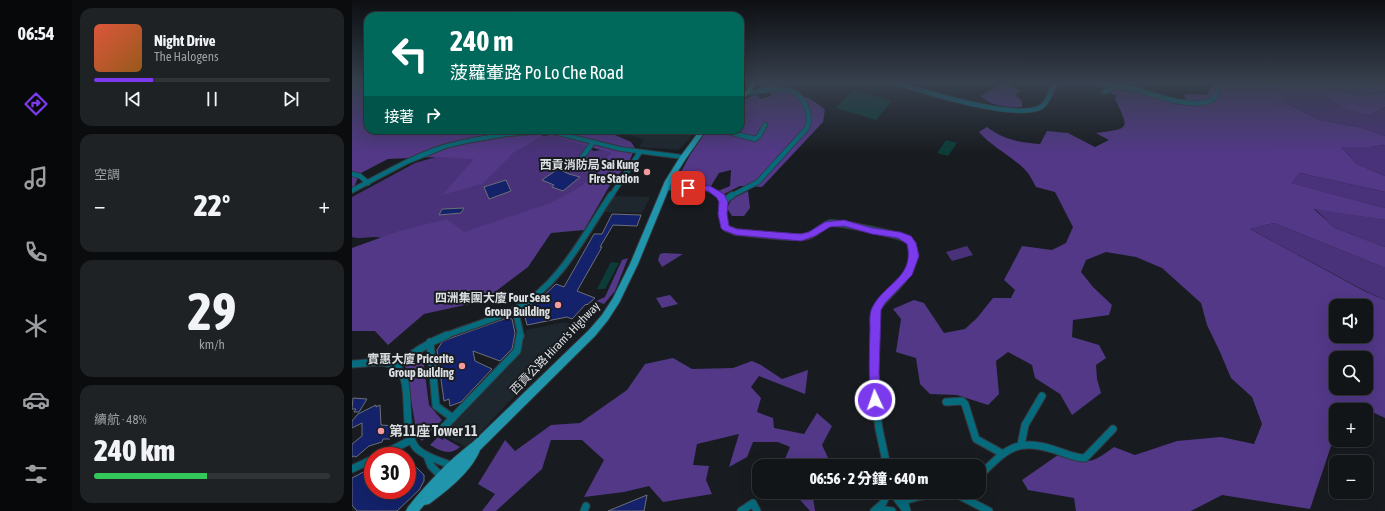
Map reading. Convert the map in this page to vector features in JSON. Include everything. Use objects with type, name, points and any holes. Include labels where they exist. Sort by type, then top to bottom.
[{"type":"main road","name":"西貢公路 Hiram's Highway","points":[[416,507],[435,493],[445,479],[456,468],[469,459],[477,446],[592,333],[607,316],[623,290],[666,188],[683,156],[700,134]]},
{"type":"street","points":[[723,202],[733,194],[758,182],[807,128],[810,124],[809,112],[805,106]]},
{"type":"street","points":[[996,106],[1019,110],[1036,109],[1043,106]]},
{"type":"street","points":[[736,134],[755,139],[758,138],[766,126]]},
{"type":"street","points":[[352,191],[405,163],[444,147],[486,137],[518,134]]},
{"type":"street","points":[[561,134],[640,152],[683,156]]},
{"type":"street","points":[[579,162],[586,154],[587,147],[593,142]]},
{"type":"street","points":[[395,367],[418,349],[430,342],[515,309],[532,298],[550,282],[571,255],[640,152]]},
{"type":"street","points":[[352,174],[360,176],[368,183]]},
{"type":"street","points":[[666,188],[703,187],[710,189],[721,196],[723,202],[722,214],[726,228],[736,232],[801,237],[812,234],[828,224],[844,223],[872,231],[900,235],[912,243],[914,256],[907,275],[882,300],[876,310],[874,392],[879,429],[885,459]]},
{"type":"street","points":[[441,430],[517,351],[521,338],[515,309]]},
{"type":"street","points":[[430,342],[436,406],[453,418]]},
{"type":"street","points":[[352,364],[380,364],[395,367],[404,380],[411,440],[415,446],[427,456],[439,459],[456,468]]},
{"type":"street","points":[[1021,445],[1021,435],[1028,416],[1042,396]]},
{"type":"street","points":[[946,402],[962,402],[965,404],[976,439],[1003,454]]},
{"type":"street","points":[[986,470],[1003,454],[1025,444],[1039,446],[1078,458],[1085,458],[1113,429]]},
{"type":"street","points":[[397,447],[411,440]]},
{"type":"street","points":[[427,456],[431,466],[445,479]]},
{"type":"street","points":[[352,469],[364,463]]},
{"type":"street","points":[[876,510],[883,499]]},
{"type":"street","points":[[898,499],[907,511]]},
{"type":"street","points":[[907,511],[904,501],[908,499]]},
{"type":"street","points":[[970,499],[989,511]]},
{"type":"street","points":[[741,511],[753,503],[757,511]]},
{"type":"street","points":[[876,510],[892,511]]},
{"type":"shaded area","points":[[352,106],[364,106],[364,134],[545,134],[513,153],[482,184],[442,195],[474,159],[438,157],[388,159],[359,174],[352,194]]},
{"type":"shaded area","points":[[744,106],[820,106],[825,110],[823,122],[762,187],[740,186],[724,194],[718,191],[730,186],[731,170],[719,173],[711,186],[699,185],[680,187],[675,183],[690,155],[704,134],[744,134]]},
{"type":"shaded area","points":[[838,106],[888,106],[876,120],[836,108]]},
{"type":"shaded area","points":[[1005,106],[1022,106],[1022,107]]},
{"type":"shaded area","points":[[1118,106],[1292,106],[1319,120],[1359,127],[1385,136],[1385,145],[1370,147],[1341,147],[1357,164],[1385,176],[1385,192],[1300,173],[1291,183],[1385,208],[1385,220],[1314,209],[1335,228],[1385,247],[1385,268],[1274,223],[1250,229],[1366,292],[1385,300],[1385,418],[1373,412],[1373,403],[1329,403],[1329,447],[1331,447],[1310,509],[1222,495],[1191,511],[1076,511],[1074,498],[1028,490],[1022,480],[1058,455],[1075,460],[1088,461],[1099,457],[1114,447],[1135,455],[1177,441],[1221,437],[1254,444],[1262,424],[1252,397],[1231,378],[1207,325],[1201,303],[1162,268],[1136,257],[1106,252],[1086,260],[1081,272],[1093,287],[1112,305],[1109,315],[1073,320],[1072,337],[1099,345],[1106,358],[1096,365],[1097,379],[1101,393],[1072,415],[1060,394],[1035,378],[1032,365],[1008,352],[996,361],[999,394],[988,405],[957,395],[930,394],[920,384],[916,358],[896,352],[901,319],[893,309],[914,300],[924,303],[944,333],[965,329],[977,318],[993,298],[1011,298],[1015,290],[1004,280],[1022,246],[1052,250],[1066,243],[1073,227],[1055,192],[1036,187],[1022,167],[979,132],[987,127],[999,135],[1012,140],[1040,144],[1047,131],[1068,133],[1095,147],[1109,140],[1096,133],[1121,128],[1124,126],[1125,122]]},
{"type":"shaded area","points":[[1292,106],[1340,106],[1348,110],[1369,116],[1385,107],[1385,136],[1359,127],[1319,120]]},
{"type":"shaded area","points":[[1340,106],[1385,106],[1369,116],[1348,110]]},
{"type":"shaded area","points":[[545,134],[613,134],[631,142],[635,148],[629,162],[610,185],[584,230],[551,233],[528,267],[483,301],[424,314],[388,345],[375,331],[352,331],[352,248],[399,231],[447,219],[464,232],[550,203],[582,186],[611,153]]},
{"type":"shaded area","points":[[628,134],[693,134],[682,147],[677,150],[639,147],[644,140]]},
{"type":"shaded area","points":[[550,135],[585,143],[585,145],[591,147],[593,151],[601,150],[626,156],[591,185],[498,230],[382,238],[352,237],[352,197],[415,163],[453,152]]},
{"type":"shaded area","points":[[946,140],[957,143],[948,156],[937,153]]},
{"type":"shaded area","points":[[1385,145],[1385,176],[1357,164],[1341,147],[1370,147]]},
{"type":"shaded area","points":[[1300,173],[1385,192],[1385,208],[1290,183]]},
{"type":"shaded area","points":[[748,191],[750,208],[744,216],[732,216],[727,208],[732,199]]},
{"type":"shaded area","points":[[614,196],[650,197],[642,213],[605,212]]},
{"type":"shaded area","points":[[1314,208],[1385,220],[1385,247],[1335,228]]},
{"type":"shaded area","points":[[1274,223],[1385,268],[1385,300],[1367,292],[1250,229]]},
{"type":"shaded area","points":[[967,246],[973,255],[952,261],[946,252]]},
{"type":"shaded area","points":[[660,254],[683,254],[662,267],[658,260]]},
{"type":"shaded area","points":[[628,258],[615,291],[604,304],[596,301],[605,297],[622,260]]},
{"type":"shaded area","points":[[611,262],[619,263],[605,289],[597,289]]},
{"type":"shaded area","points":[[670,295],[678,304],[662,308],[656,298]]},
{"type":"shaded area","points":[[564,322],[578,327],[467,447],[442,435],[521,351],[526,330]]},
{"type":"shaded area","points":[[422,351],[429,405],[442,420],[422,441],[417,435],[405,364]]},
{"type":"shaded area","points":[[673,358],[692,369],[733,368],[752,361],[761,365],[782,379],[808,370],[805,394],[759,376],[751,387],[761,398],[757,412],[773,418],[774,428],[804,434],[817,413],[832,426],[822,445],[829,459],[785,459],[790,447],[778,442],[753,442],[747,457],[729,467],[739,434],[697,444],[693,465],[709,466],[706,480],[712,494],[663,502],[649,486],[624,492],[584,497],[604,460],[582,440],[551,440],[542,469],[496,511],[482,511],[495,494],[478,484],[505,440],[515,451],[551,425],[580,423],[627,390],[645,364]]},
{"type":"shaded area","points":[[438,437],[443,440],[444,438],[460,447],[449,452],[441,451],[430,445]]},
{"type":"shaded area","points":[[799,499],[813,499],[815,511],[810,511]]},
{"type":"building","points":[[558,169],[580,177],[563,191],[552,187],[554,185],[542,180]]},
{"type":"building","points":[[506,180],[511,191],[489,199],[484,187]]},
{"type":"building","points":[[464,208],[461,213],[439,215],[442,209]]},
{"type":"building","points":[[612,214],[641,215],[637,226],[613,225],[600,247],[602,247],[577,291],[595,298],[587,305],[586,304],[572,319],[567,317],[527,325],[524,313],[526,307],[540,299],[556,284],[564,287],[594,234],[602,234]]},
{"type":"building","name":"實惠大廈 Pricerite Group Building","points":[[507,318],[512,319],[515,333],[512,349],[500,361],[473,351],[475,361],[492,369],[461,402],[450,406],[449,399],[444,401],[437,350],[442,342]]},
{"type":"building","points":[[353,398],[367,399],[359,412],[354,412],[356,409],[352,409]]},
{"type":"building","name":"第11座 Tower 11","points":[[376,405],[376,407],[380,405],[381,425],[397,426],[390,439],[383,439],[382,442],[364,447],[364,450],[356,457],[352,457],[352,444],[362,436],[362,423],[352,428],[352,421],[358,414]]},
{"type":"building","points":[[416,467],[424,475],[424,481],[416,493]]},
{"type":"building","points":[[364,472],[364,499],[410,499],[397,511],[357,511],[352,505],[352,478]]},
{"type":"building","points":[[647,495],[644,511],[608,511]]},
{"type":"place","name":"西貢消防局 Sai Kung Fire Station","points":[[647,172]]},
{"type":"place","name":"四洲集團大廈 Four Seas Group Building","points":[[558,305]]},
{"type":"place","name":"實惠大廈 Pricerite Group Building","points":[[462,366]]},
{"type":"place","name":"第11座 Tower 11","points":[[381,431]]},
{"type":"route","points":[[688,188],[703,187],[716,191],[721,196],[723,202],[722,214],[724,223],[726,228],[730,231],[805,237],[828,224],[844,223],[861,229],[900,235],[912,243],[914,256],[912,265],[907,275],[902,282],[882,300],[876,310],[874,364],[875,400]]}]
